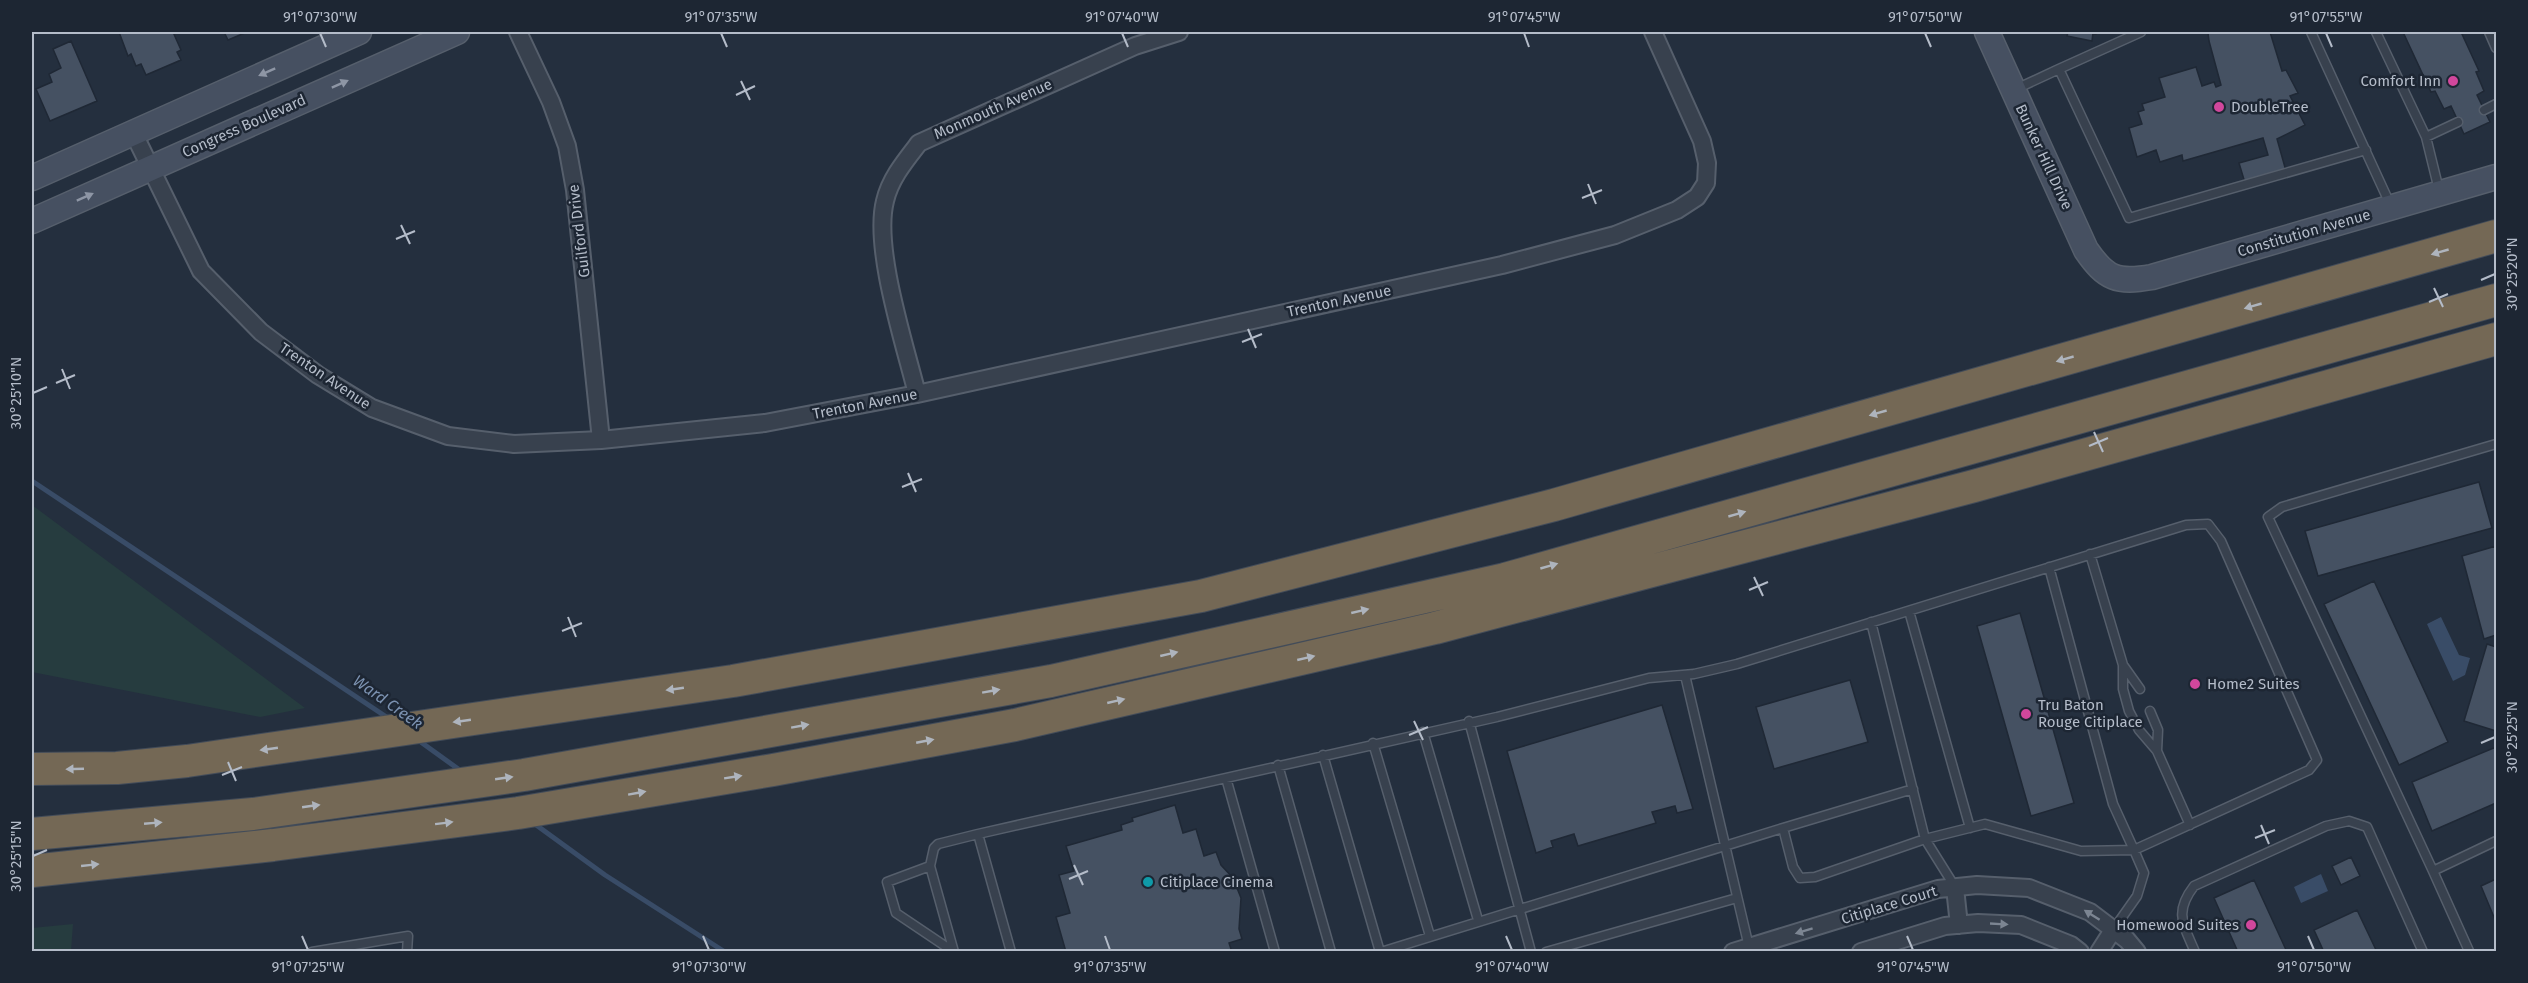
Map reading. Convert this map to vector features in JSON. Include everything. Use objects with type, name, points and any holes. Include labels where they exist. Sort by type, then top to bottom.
[{"type":"highway","points":[[32,769],[117,768],[187,761],[733,681],[1201,596],[1554,505],[2496,236]]},
{"type":"highway","points":[[32,834],[253,814],[524,775],[1051,681],[1505,579],[2496,300]]},
{"type":"highway","points":[[32,871],[518,813],[1015,725],[1435,628],[1974,486],[2496,339]]},
{"type":"street","points":[[32,178],[359,32]]},
{"type":"street","name":"Congress Boulevard","points":[[32,221],[457,32]]},
{"type":"street","name":"Guilford Drive","points":[[518,32],[551,102],[567,146],[575,190],[601,440]]},
{"type":"street","name":"Monmouth Avenue","points":[[917,394],[881,242],[885,202],[897,171],[920,143],[1135,46],[1179,32]]},
{"type":"street","name":"Trenton Avenue","points":[[133,132],[201,271],[234,308],[261,332],[318,375],[372,408],[448,436],[514,444],[601,440],[765,423],[917,394],[1513,262],[1615,235],[1677,210],[1697,197],[1706,183],[1707,163],[1702,141],[1653,32]]},
{"type":"street","name":"Bunker Hill Drive","points":[[1987,32],[2086,249],[2097,266],[2111,277]]},
{"type":"street","name":"Constitution Avenue","points":[[2111,277],[2128,281],[2151,278],[2496,177]]},
{"type":"street","name":"Citiplace Court","points":[[1744,950],[1938,890],[1977,885],[2029,888],[2090,912],[2137,951]]},
{"type":"street","points":[[1955,888],[1959,925]]},
{"type":"street","points":[[1861,951],[1945,926],[1959,925],[2021,925],[2071,945],[2080,951]]},
{"type":"street","points":[[2099,951],[2113,930]]},
{"type":"lane","points":[[2013,90],[2141,32]]},
{"type":"lane","points":[[2311,32],[2391,208]]},
{"type":"lane","points":[[2376,32],[2426,137],[2440,194]]},
{"type":"lane","points":[[2489,32],[2496,48]]},
{"type":"lane","points":[[2059,69],[2129,218],[2366,150]]},
{"type":"lane","points":[[2484,110],[2496,104]]},
{"type":"lane","points":[[2426,137],[2458,122]]},
{"type":"lane","points":[[2469,951],[2268,517],[2282,507],[2496,444]]},
{"type":"lane","points":[[954,951],[930,866],[934,848],[938,844],[1469,721],[1497,717],[1649,678],[1685,675],[1737,664],[2186,525],[2208,524],[2221,541],[2318,760],[2309,770],[2134,850],[2081,851],[1984,824],[1925,838],[1815,878],[1800,878],[1793,867],[1783,828]]},
{"type":"lane","points":[[2090,554],[2123,665],[2123,689],[2129,711],[2139,730],[2157,751],[2190,825]]},
{"type":"lane","points":[[2049,567],[2113,804],[2144,873],[2137,896],[2113,930]]},
{"type":"lane","points":[[1909,611],[1970,828]]},
{"type":"lane","points":[[1871,622],[1925,838],[1955,888]]},
{"type":"lane","points":[[2123,665],[2140,689]]},
{"type":"lane","points":[[1685,675],[1737,898],[1744,950]]},
{"type":"lane","points":[[2150,711],[2158,729],[2157,751]]},
{"type":"lane","points":[[1469,721],[1531,951]]},
{"type":"lane","points":[[1423,732],[1478,920]]},
{"type":"lane","points":[[1373,743],[1430,936]]},
{"type":"lane","points":[[1323,755],[1381,951],[1913,789]]},
{"type":"lane","points":[[1278,765],[1331,951]]},
{"type":"lane","points":[[1226,778],[1275,951]]},
{"type":"lane","points":[[2195,951],[2181,921],[2184,899],[2194,886],[2326,826],[2349,821],[2367,827],[2423,951]]},
{"type":"lane","points":[[978,834],[1011,951]]},
{"type":"lane","points":[[2433,871],[2496,841]]},
{"type":"lane","points":[[930,866],[888,879],[887,886],[896,913],[954,951]]},
{"type":"lane","points":[[1546,951],[1737,898]]},
{"type":"lane","points":[[312,951],[408,936],[407,951]]},
{"type":"green space","points":[[32,505],[305,708],[260,717],[32,672]]},
{"type":"green space","points":[[73,924],[71,951],[32,951],[32,928]]},
{"type":"water","points":[[2441,617],[2459,655],[2470,658],[2465,675],[2453,681],[2427,624]]},
{"type":"water","points":[[2321,874],[2328,891],[2301,903],[2294,887]]},
{"type":"building","points":[[119,32],[173,32],[181,50],[177,52],[181,60],[146,75],[141,64],[136,66],[131,54],[128,56]]},
{"type":"building","points":[[224,32],[247,32],[228,40]]},
{"type":"building","points":[[2068,32],[2097,32],[2093,33],[2092,41],[2067,36]]},
{"type":"building","name":"DoubleTree","points":[[2270,32],[2282,71],[2286,70],[2298,93],[2290,96],[2305,125],[2277,139],[2286,171],[2245,183],[2239,163],[2268,155],[2263,138],[2183,161],[2182,155],[2160,162],[2156,150],[2137,157],[2129,128],[2142,124],[2138,112],[2144,110],[2142,104],[2165,97],[2159,78],[2196,67],[2202,86],[2214,82],[2216,87],[2221,85],[2209,41],[2208,33]]},
{"type":"building","name":"Comfort Inn","points":[[2403,32],[2461,32],[2479,71],[2476,72],[2484,91],[2477,95],[2490,122],[2464,134],[2451,106],[2444,109],[2435,91],[2431,92]]},
{"type":"building","points":[[71,41],[97,101],[50,121],[36,89],[52,82],[49,74],[61,68],[53,49]]},
{"type":"building","points":[[2479,482],[2492,528],[2318,576],[2305,531]]},
{"type":"building","points":[[2496,546],[2496,635],[2484,639],[2462,556]]},
{"type":"building","points":[[2374,581],[2448,742],[2399,765],[2324,604]]},
{"type":"building","name":"Tru Baton Rouge Citiplace","points":[[2020,613],[2074,803],[2031,816],[1977,626]]},
{"type":"building","points":[[2487,644],[2496,647],[2496,731],[2464,721]]},
{"type":"building","points":[[1850,680],[1868,742],[1774,769],[1756,707]]},
{"type":"building","points":[[1662,705],[1693,809],[1677,813],[1675,806],[1652,812],[1656,823],[1578,846],[1574,834],[1551,841],[1553,847],[1536,853],[1507,751]]},
{"type":"building","points":[[2496,747],[2496,803],[2432,831],[2412,782]]},
{"type":"building","name":"Citiplace Cinema","points":[[1175,805],[1183,833],[1196,829],[1204,856],[1216,852],[1221,865],[1233,878],[1241,898],[1239,929],[1242,939],[1229,943],[1232,952],[1066,952],[1056,917],[1070,913],[1059,875],[1074,871],[1066,846],[1122,830],[1121,825],[1133,821],[1132,818]]},
{"type":"building","points":[[2351,857],[2360,876],[2341,885],[2332,866]]},
{"type":"building","points":[[2496,879],[2496,922],[2481,886]]},
{"type":"building","name":"Homewood Suites","points":[[2254,880],[2287,952],[2238,952],[2214,898]]},
{"type":"building","points":[[2357,910],[2377,952],[2324,952],[2314,930]]},
{"type":"waterway","name":"Ward Creek","points":[[32,481],[391,720]]},
{"type":"waterway","name":"Ward Creek","points":[[418,740],[461,771]]},
{"type":"waterway","name":"Ward Creek","points":[[532,822],[605,875],[725,952]]},
{"type":"place","name":"Comfort Inn","points":[[2453,81]]},
{"type":"place","name":"DoubleTree","points":[[2219,107]]},
{"type":"place","name":"Home2 Suites","points":[[2195,684]]},
{"type":"place","name":"Tru Baton Rouge Citiplace","points":[[2026,714]]},
{"type":"place","name":"Citiplace Cinema","points":[[1148,882]]},
{"type":"place","name":"Homewood Suites","points":[[2251,925]]}]
